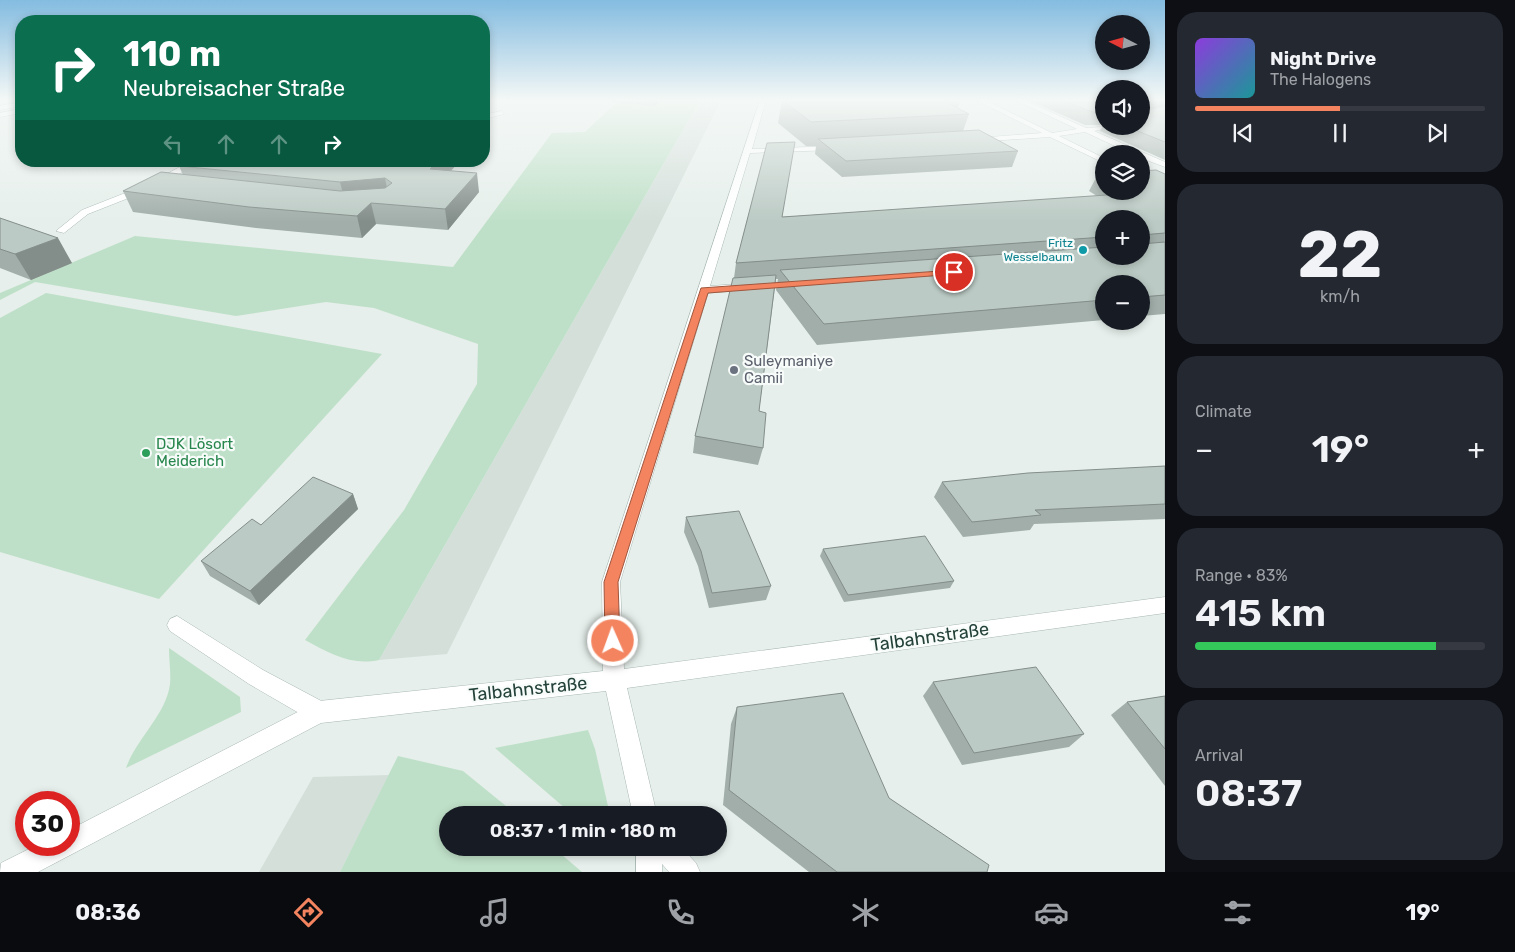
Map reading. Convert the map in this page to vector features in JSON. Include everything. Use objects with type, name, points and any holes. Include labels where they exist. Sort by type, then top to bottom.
[{"type":"street","points":[[643,806],[614,680],[611,582],[751,141]]},
{"type":"street","points":[[971,141],[975,141]]},
{"type":"street","points":[[1063,141],[1095,157]]},
{"type":"street","points":[[748,151],[776,152],[844,148]]},
{"type":"street","points":[[1150,158],[1165,165]]},
{"type":"street","points":[[61,231],[85,212],[152,186],[187,167]]},
{"type":"street","points":[[152,186],[171,188]]},
{"type":"street","points":[[704,290],[812,282]]},
{"type":"street","name":"Talbahnstraße","points":[[80,837],[319,712],[614,680],[1165,605]]},
{"type":"street","points":[[177,625],[256,678],[319,712]]},
{"type":"street","points":[[10,872],[43,856]]},
{"type":"street","points":[[649,856],[649,872]]},
{"type":"street","points":[[672,856],[687,872]]},
{"type":"shaded area","points":[[677,141],[701,141],[447,654],[379,660]]},
{"type":"shaded area","points":[[389,775],[340,872],[259,872],[313,777]]},
{"type":"green space","points":[[546,141],[677,141],[379,660],[369,661],[350,660],[340,657],[305,640],[404,510],[477,384],[478,344],[374,308],[326,302],[236,316],[35,282],[0,300],[0,293],[135,236],[453,267]]},
{"type":"green space","name":"DJK Lösort Meiderich","points":[[46,293],[382,354],[159,599],[0,552],[0,318]]},
{"type":"green space","points":[[169,648],[240,697],[241,712],[126,768],[137,747],[157,717],[167,695],[170,684]]},
{"type":"green space","points":[[588,730],[595,749],[608,806],[563,806],[495,748]]},
{"type":"green space","points":[[398,756],[463,771],[506,806],[439,806],[439,856],[563,856],[582,872],[340,872]]},
{"type":"building","points":[[820,141],[999,141],[1018,151],[846,161]]},
{"type":"building","points":[[795,142],[782,217],[1095,196],[1095,200],[1150,200],[1150,170],[1156,170],[1165,174],[1165,233],[1150,234],[1150,210],[1095,210],[1095,238],[736,263],[767,143]]},
{"type":"building","points":[[189,167],[432,167],[430,169],[477,173],[445,209],[371,203],[357,216],[249,207],[123,191],[161,172],[340,191],[385,188],[392,183],[385,178],[340,182]]},
{"type":"building","points":[[0,218],[58,238],[15,254],[0,249]]},
{"type":"building","points":[[1165,242],[1165,295],[1150,296],[1150,275],[1095,275],[1095,301],[824,324],[780,270],[1095,248],[1095,265],[1150,265],[1150,243]]},
{"type":"building","points":[[776,275],[759,411],[766,413],[763,448],[695,436],[733,278]]},
{"type":"building","points":[[1165,466],[1165,504],[1035,510],[1041,515],[972,522],[942,482],[1028,473]]},
{"type":"building","points":[[313,477],[353,494],[250,591],[201,561],[252,519],[261,525]]},
{"type":"building","points":[[739,511],[771,586],[712,593],[701,551],[686,517]]},
{"type":"building","points":[[925,536],[954,581],[848,595],[823,549]]},
{"type":"building","points":[[1036,667],[1084,734],[974,753],[933,682]]},
{"type":"building","points":[[843,693],[889,798],[989,865],[987,872],[837,872],[729,790],[737,707]]},
{"type":"building","points":[[1165,696],[1165,749],[1127,702]]},
{"type":"place","name":"Fritz Wesselbaum","points":[[1083,250]]},
{"type":"place","name":"Suleymaniye Camii","points":[[734,370]]},
{"type":"place","name":"DJK Lösort Meiderich","points":[[146,453]]},
{"type":"route","points":[[613,641],[611,582],[704,290],[954,272]]}]
